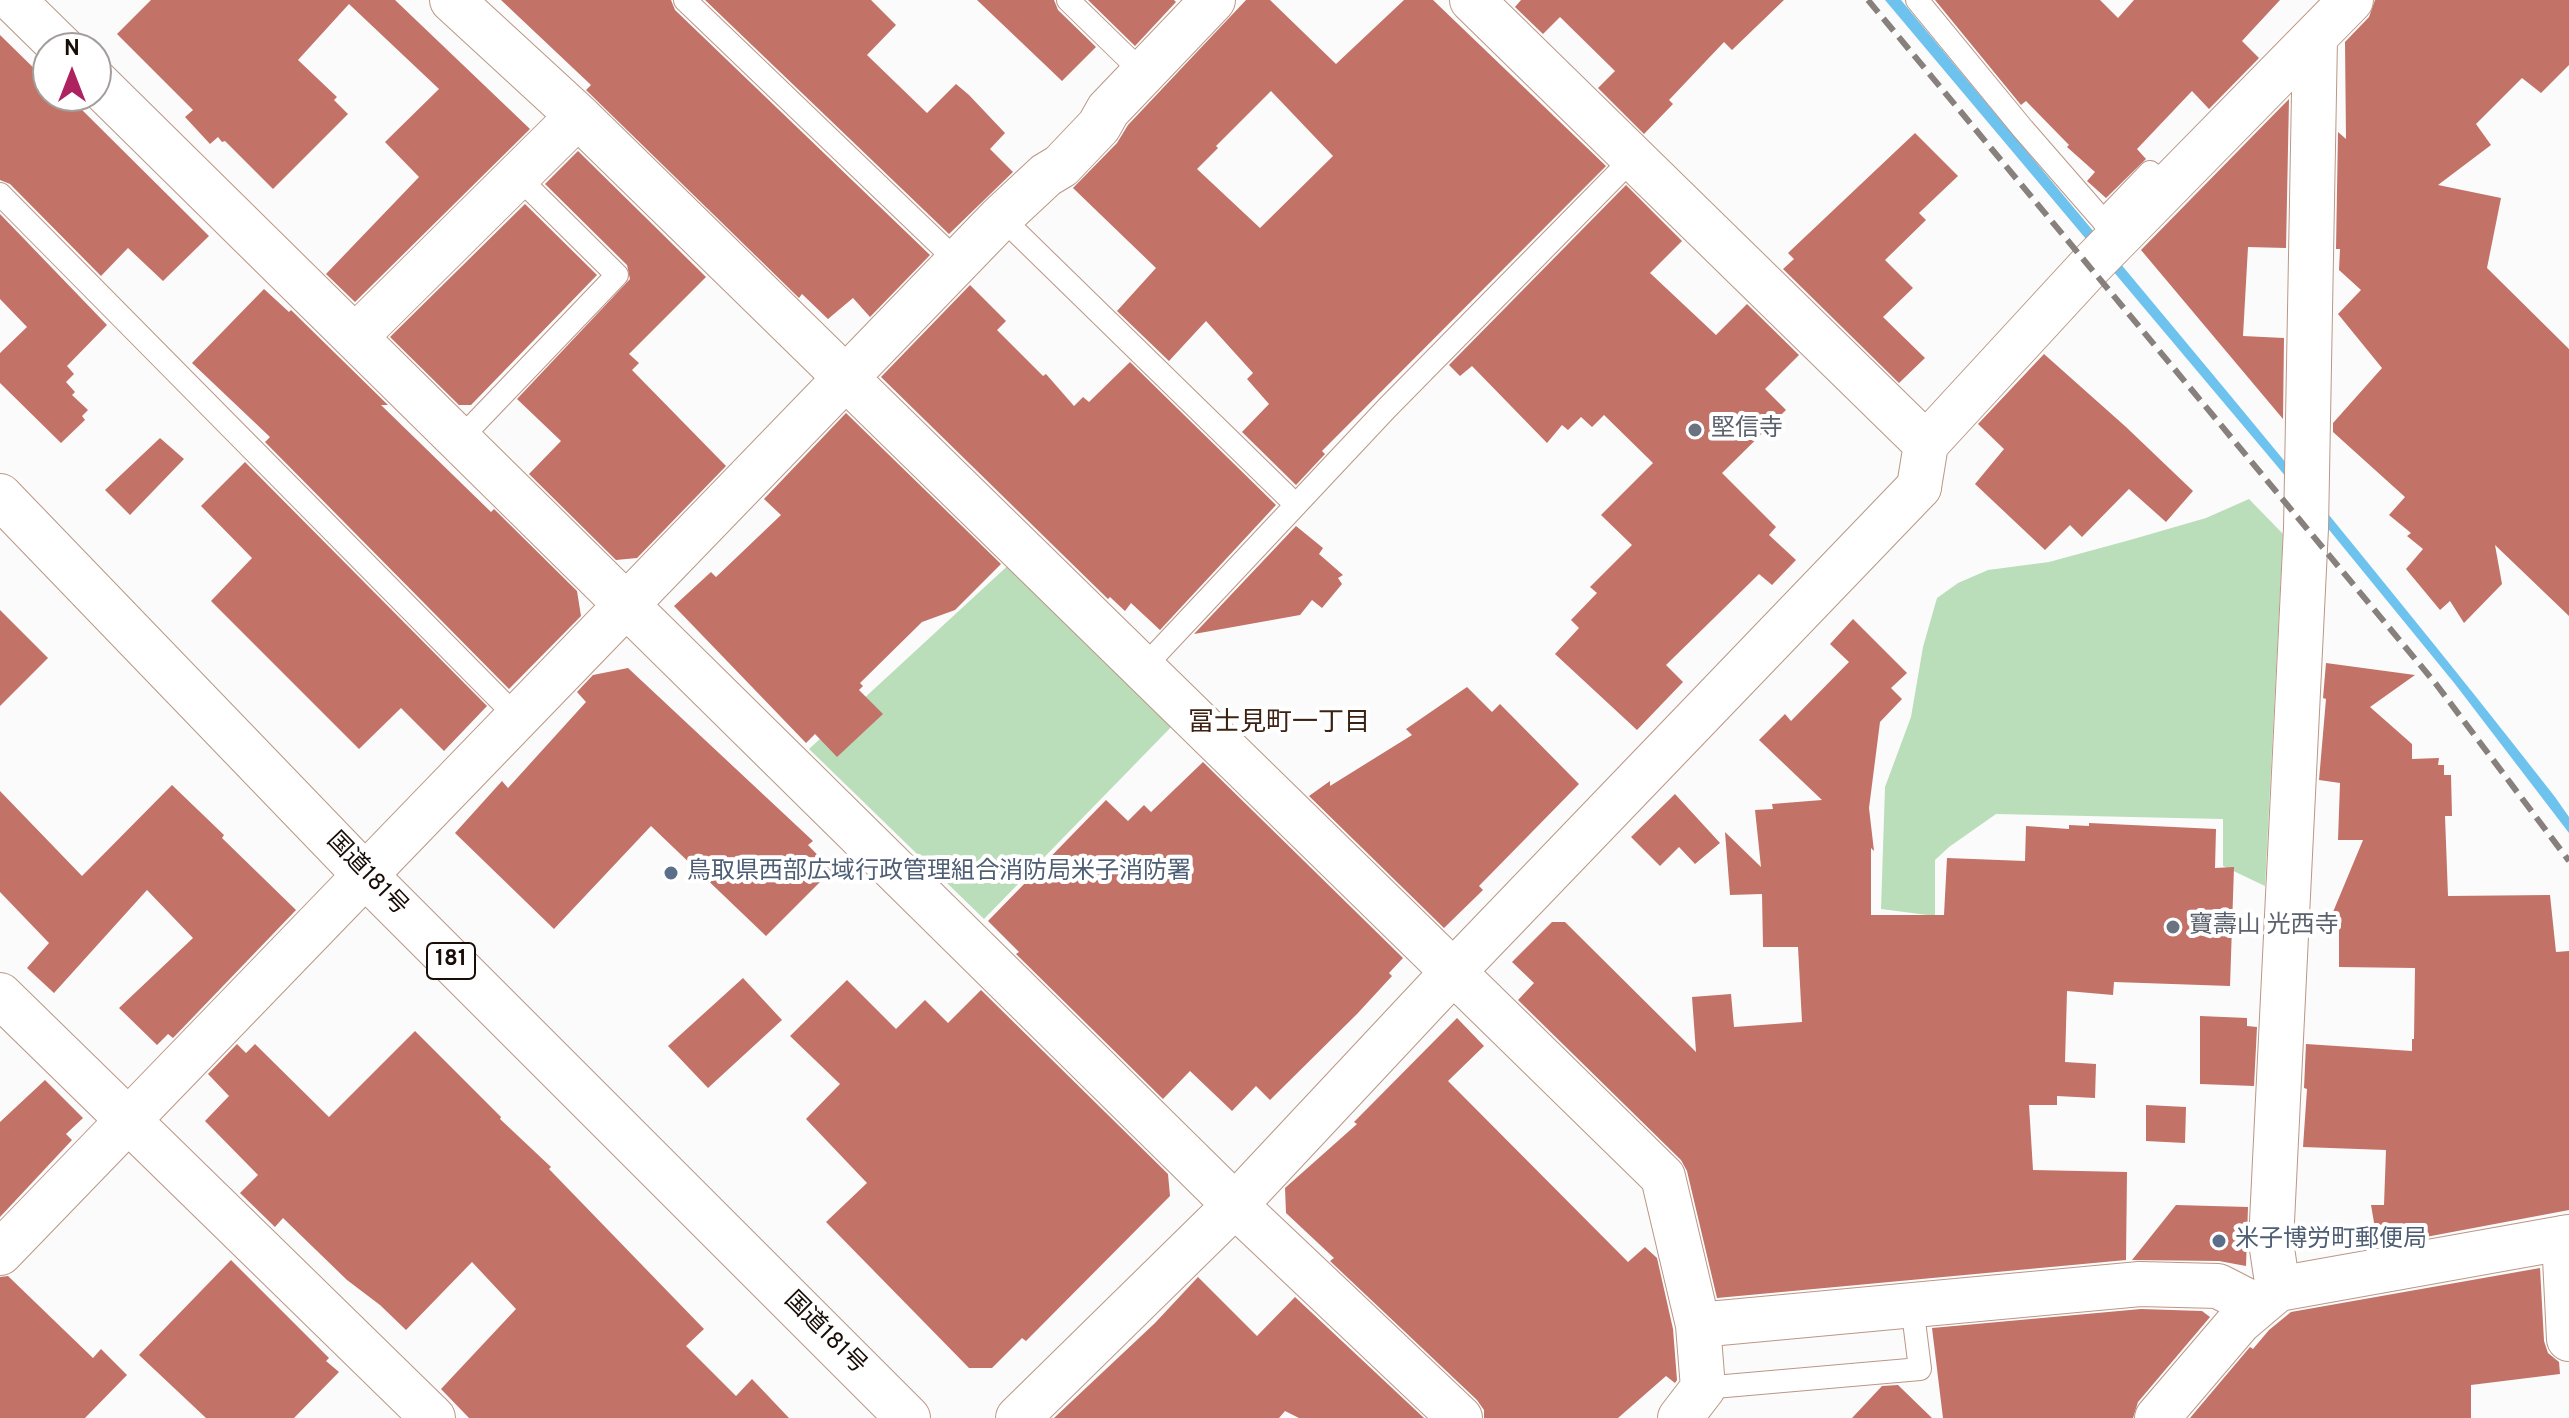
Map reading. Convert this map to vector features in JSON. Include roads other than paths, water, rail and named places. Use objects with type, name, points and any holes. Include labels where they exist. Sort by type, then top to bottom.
[{"type":"main road","points":[[452,0],[578,116],[1663,1177],[1698,1325],[1692,1403]]},
{"type":"main road","points":[[0,1253],[1001,217],[1046,175],[1061,166],[1099,126],[1108,110],[1213,0]]},
{"type":"main road","points":[[1472,0],[1926,444]]},
{"type":"main road","points":[[1018,1418],[1235,1205],[1454,971],[1919,487],[1926,444],[2111,230],[2315,38],[2351,0]]},
{"type":"main road","points":[[11,4],[43,32]]},
{"type":"main road","points":[[2157,1418],[2239,1322],[2267,1297],[2307,494],[2315,38]]},
{"type":"main road","points":[[112,98],[1235,1205],[1460,1418]]},
{"type":"main road","points":[[355,337],[578,116]]},
{"type":"main road","name":"国道181号","points":[[0,496],[366,876],[908,1418]]},
{"type":"main road","points":[[0,995],[433,1418]]},
{"type":"main road","points":[[1698,1325],[2140,1284],[2218,1286],[2267,1297],[2567,1237],[2569,1339]]},
{"type":"lane","points":[[685,0],[958,262]]},
{"type":"lane","points":[[1068,0],[1143,73]]},
{"type":"lane","points":[[1917,0],[2111,230],[2150,172]]},
{"type":"lane","points":[[1143,668],[1387,408],[1633,158]]},
{"type":"lane","points":[[459,440],[617,275],[517,176]]},
{"type":"lane","points":[[0,194],[518,718]]},
{"type":"lane","points":[[1001,217],[1296,505]]},
{"type":"lane","points":[[1692,1403],[1920,1369],[1912,1305]]},
{"type":"water","points":[[1885,0],[1901,0],[2313,496],[2555,797],[2569,817],[2569,833],[2455,684],[2277,466]]},
{"type":"railway","points":[[1868,0],[2436,684],[2569,861]]},
{"type":"place","name":"堅信寺","points":[[1695,430]]},
{"type":"place","name":"鳥取県西部広域行政管理組合消防局米子消防署","points":[[671,873]]},
{"type":"place","name":"寶壽山 光西寺","points":[[2173,927]]},
{"type":"place","name":"米子博労町郵便局","points":[[2219,1241]]},
{"type":"district","name":"冨士見町一丁目","points":[[1279,725]]}]
